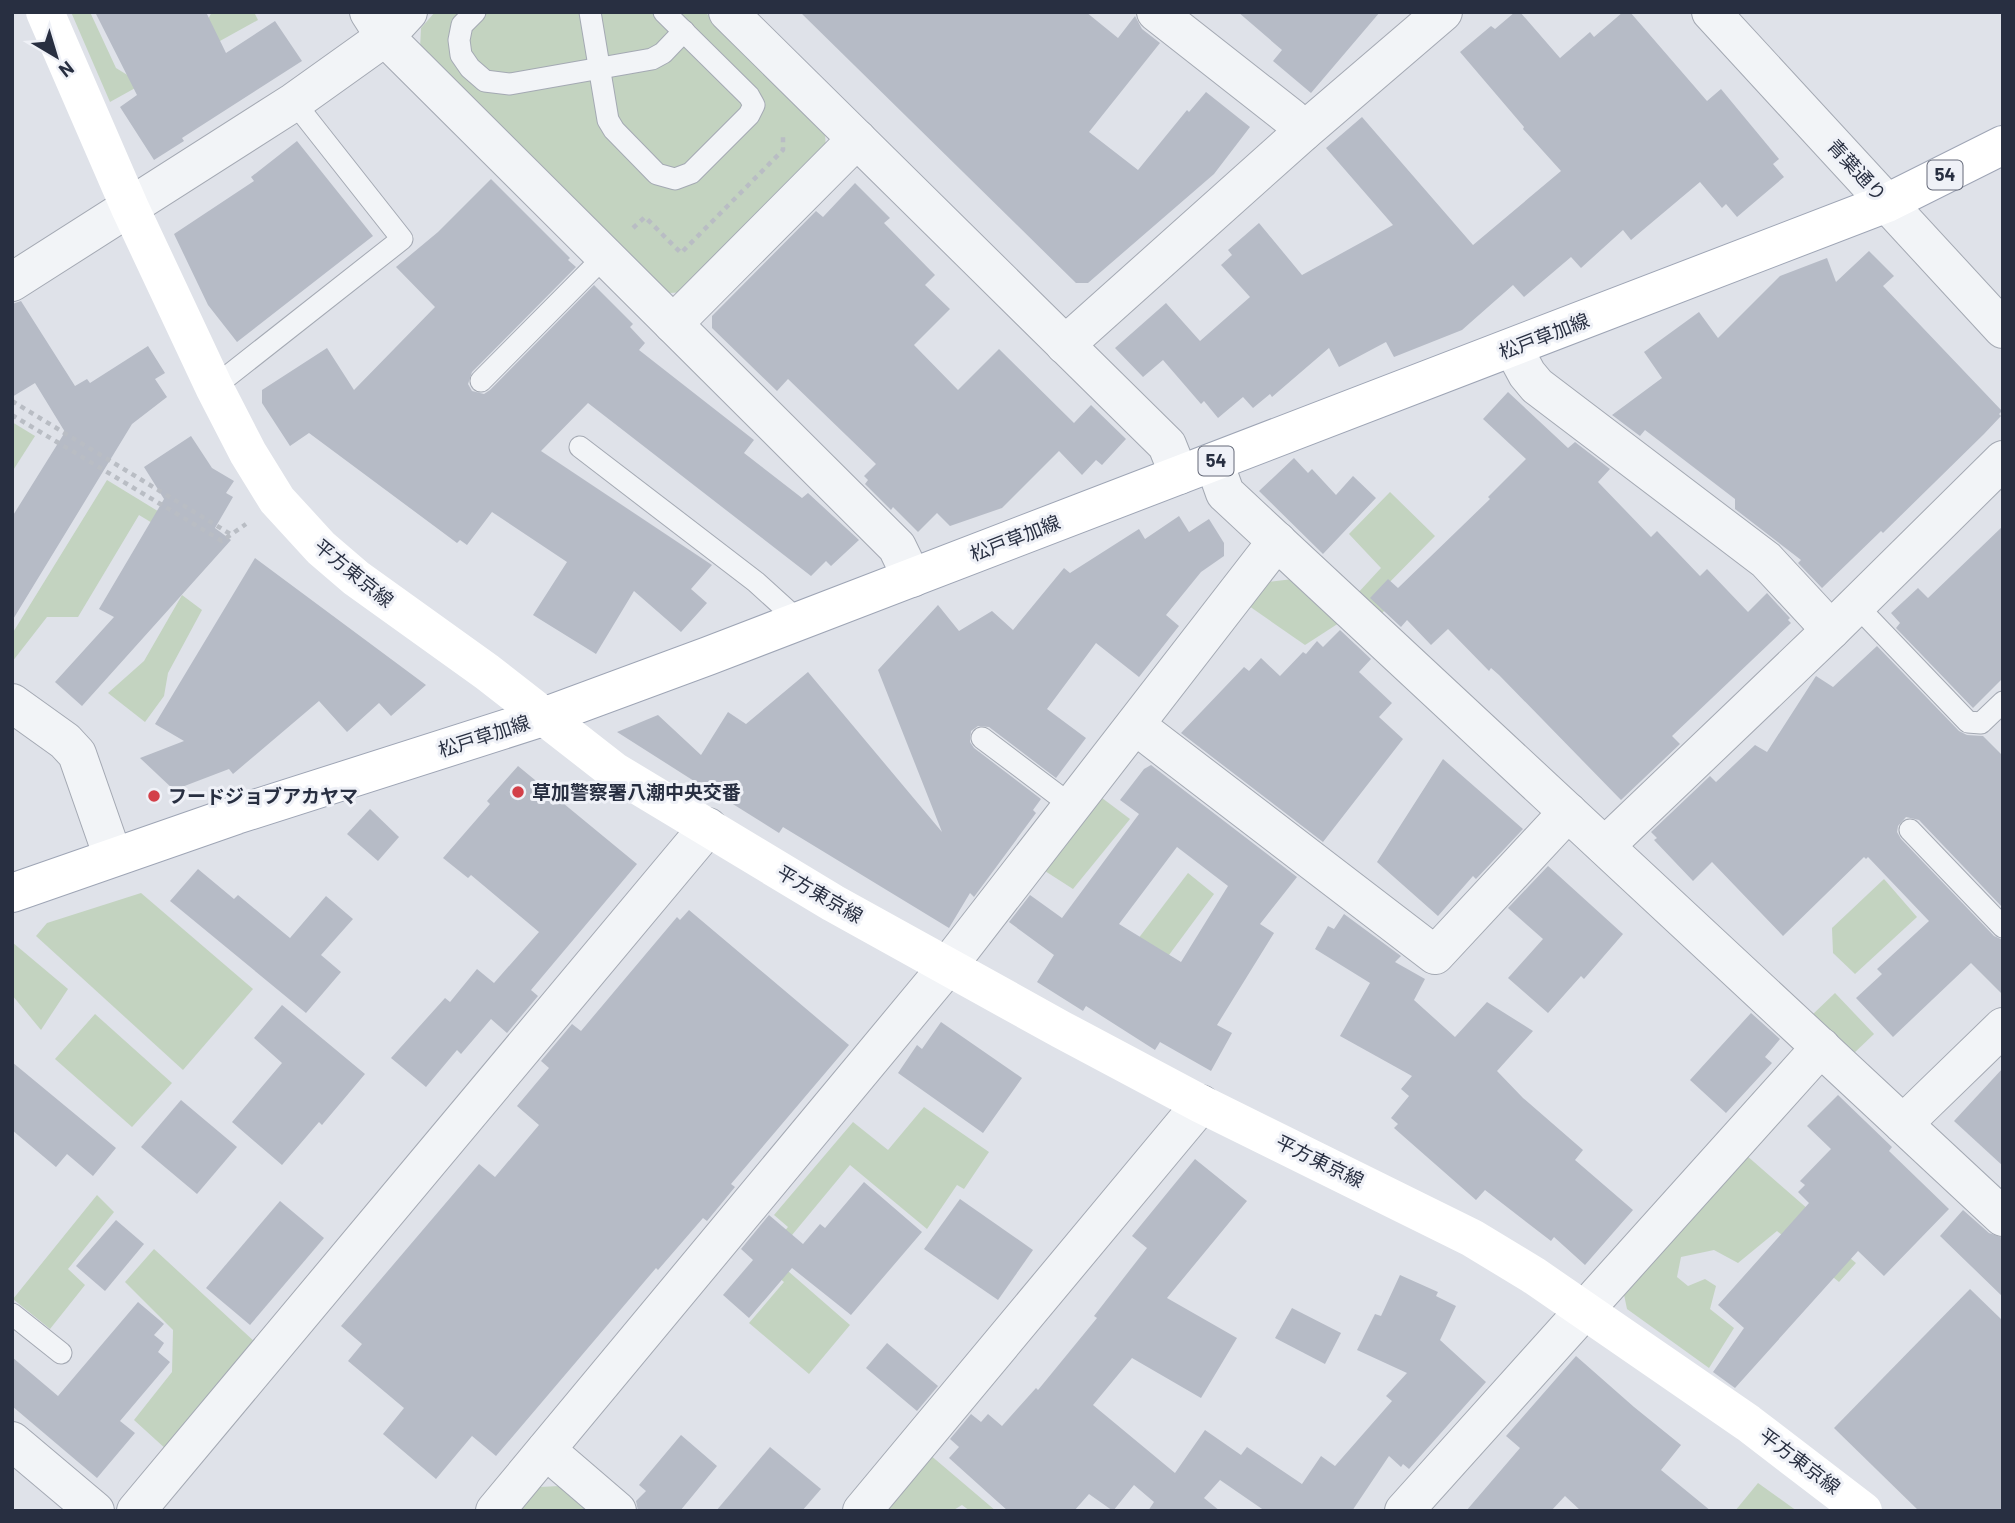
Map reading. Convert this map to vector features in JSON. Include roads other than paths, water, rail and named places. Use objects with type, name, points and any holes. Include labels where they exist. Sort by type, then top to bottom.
[{"type":"main road","name":"平方東京線","points":[[45,12],[130,208],[248,453],[277,500],[321,548],[356,578],[487,671],[614,771],[833,903],[947,967],[1201,1104],[1472,1238],[1585,1310],[1748,1423],[1863,1511]]},
{"type":"main road","name":"松戸草加線","points":[[12,893],[113,857],[543,717],[799,621],[1887,203],[2003,145]]},
{"type":"street","points":[[728,12],[1167,445],[1179,475]]},
{"type":"street","points":[[1156,12],[1290,118],[1303,132]]},
{"type":"street","points":[[1065,345],[1303,132],[1443,12]]},
{"type":"street","name":"青葉通り","points":[[1710,12],[2003,329]]},
{"type":"street","points":[[12,282],[294,102],[387,20],[457,109],[897,547],[912,578]]},
{"type":"street","points":[[673,324],[857,139]]},
{"type":"street","points":[[1513,348],[1537,386],[1844,618]]},
{"type":"street","points":[[1605,846],[1844,618],[2003,460]]},
{"type":"street","points":[[1214,462],[1225,493],[2003,1217]]},
{"type":"street","points":[[495,1511],[947,967],[1277,541]]},
{"type":"street","points":[[12,703],[65,741],[77,754],[113,857]]},
{"type":"street","points":[[1135,725],[1435,956],[1568,812]]},
{"type":"street","points":[[136,1511],[708,827]]},
{"type":"street","points":[[1903,1124],[2003,1027]]},
{"type":"street","points":[[1405,1510],[1821,1047]]},
{"type":"street","points":[[862,1511],[1201,1104]]},
{"type":"street","points":[[12,1441],[95,1511]]},
{"type":"street","points":[[546,1450],[617,1511]]},
{"type":"lane","points":[[475,12],[463,25],[459,40],[461,55],[470,68],[485,81],[510,84],[652,59],[663,53],[684,32]]},
{"type":"lane","points":[[590,12],[608,120],[614,130],[657,174],[675,179],[691,173],[749,115],[754,105],[749,96],[664,12]]},
{"type":"lane","points":[[457,109],[485,81]]},
{"type":"lane","points":[[214,387],[402,239],[294,102]]},
{"type":"lane","points":[[481,381],[605,256]]},
{"type":"lane","points":[[580,447],[756,582],[799,621]]},
{"type":"lane","points":[[1844,618],[1968,722],[1982,723],[2003,702]]},
{"type":"lane","points":[[982,738],[1072,806]]},
{"type":"lane","points":[[1910,830],[2003,926]]},
{"type":"lane","points":[[12,1314],[61,1353]]},
{"type":"place","name":"草加警察署八潮中央交番","points":[[518,792]]},
{"type":"place","name":"フードジョブアカヤマ","points":[[154,796]]}]
